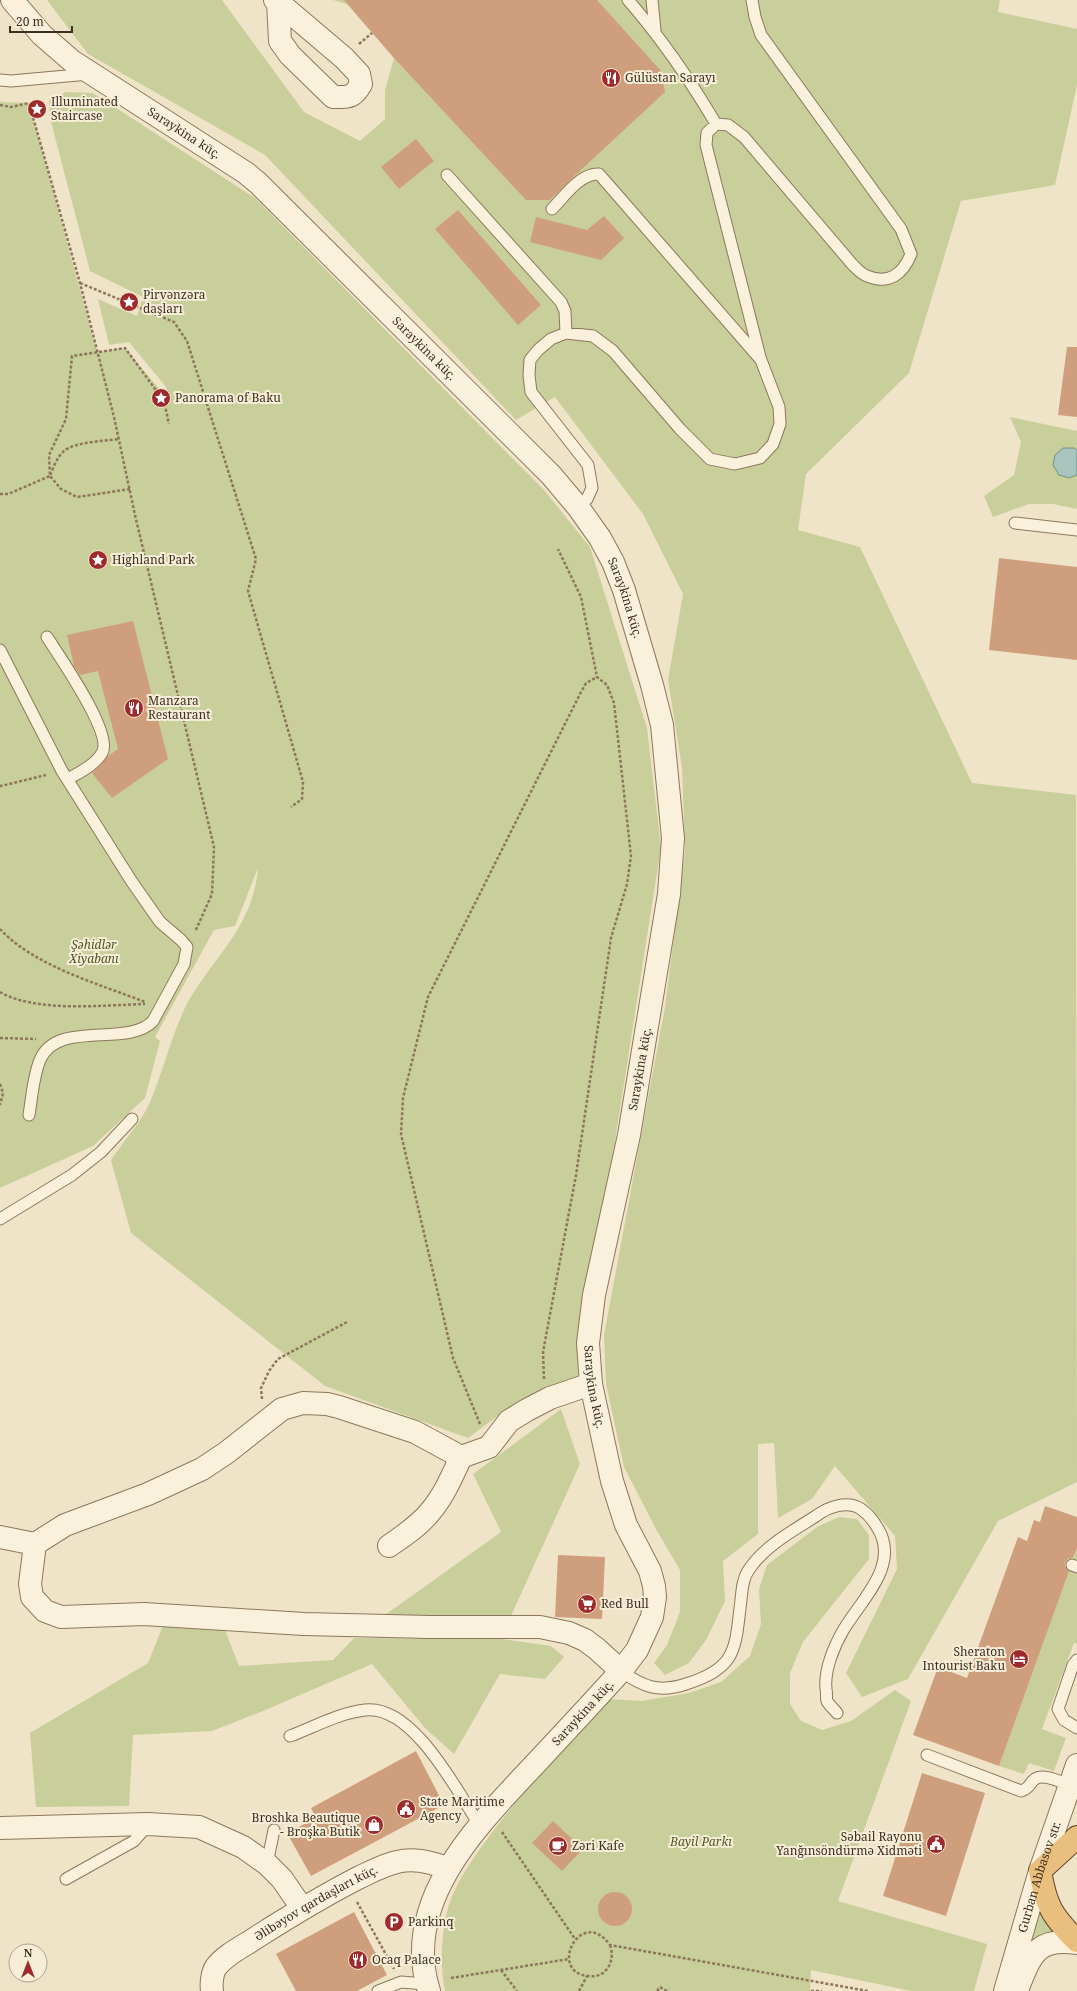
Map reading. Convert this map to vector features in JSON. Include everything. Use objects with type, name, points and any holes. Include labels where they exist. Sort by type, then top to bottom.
[{"type":"highway","points":[[1077,1837],[1040,1871],[1048,1905],[1061,1924],[1077,1942]]},
{"type":"street","points":[[12,0],[42,35],[89,74]]},
{"type":"street","name":"Saraykina küç.","points":[[89,74],[246,173],[274,197],[551,475],[578,507],[600,538],[613,562],[624,590],[657,702],[662,725],[672,812],[673,838],[671,875],[629,1135],[594,1295],[588,1342],[591,1384],[604,1448],[619,1504],[626,1525],[650,1571],[654,1586],[655,1597],[652,1617],[637,1650],[621,1671],[485,1820],[448,1868],[435,1894],[424,1934],[422,1962],[428,1987]]},
{"type":"street","points":[[389,1546],[415,1527],[430,1513],[440,1498],[461,1457],[489,1447],[509,1421],[550,1398],[591,1384]]},
{"type":"street","points":[[0,1536],[35,1544],[64,1525],[148,1494],[202,1469],[226,1454],[282,1409],[303,1404],[326,1404],[415,1432],[461,1457]]},
{"type":"street","points":[[35,1544],[30,1584],[32,1597],[45,1611],[61,1616],[144,1614],[312,1624],[430,1628],[540,1628],[569,1633],[585,1640],[598,1649],[621,1671]]},
{"type":"street","name":"Gurban Abbasov str.","points":[[1005,1991],[1040,1871],[1077,1765]]},
{"type":"street","points":[[0,1828],[148,1824],[200,1827],[243,1847],[266,1864],[282,1879],[302,1908]]},
{"type":"street","name":"Əlibəyov qardaşları küç.","points":[[212,1991],[211,1985],[215,1969],[225,1957],[302,1908],[347,1884],[382,1866],[398,1861],[424,1861],[448,1868]]},
{"type":"street","points":[[1017,1991],[1028,1963],[1036,1952],[1052,1942],[1077,1942]]},
{"type":"lane","points":[[628,0],[655,30],[688,77],[716,124]]},
{"type":"lane","points":[[652,0],[655,30]]},
{"type":"lane","points":[[578,507],[588,499],[592,488],[588,465],[531,392],[528,375],[530,360],[538,350],[551,339],[566,333],[593,336],[613,351],[680,430],[710,459],[735,464],[760,458],[773,444],[780,424],[779,406],[761,360],[706,145],[707,133],[716,124],[728,125],[744,137],[852,264],[866,276],[882,280],[897,275],[907,264],[911,254],[901,229],[761,35],[755,17],[752,0]]},
{"type":"lane","points":[[0,80],[11,82],[89,74]]},
{"type":"lane","points":[[552,209],[583,179],[590,174],[599,174],[761,360]]},
{"type":"lane","points":[[446,175],[561,302],[565,311],[566,333]]},
{"type":"lane","points":[[1015,523],[1077,530]]},
{"type":"lane","points":[[47,637],[91,708],[104,736],[103,752],[95,762],[65,775]]},
{"type":"lane","points":[[0,650],[65,775],[151,911],[187,947],[184,964],[153,1021],[147,1027],[136,1032],[76,1037],[62,1040],[49,1048],[40,1060],[29,1115]]},
{"type":"lane","points":[[0,1219],[72,1175],[102,1152],[132,1119]]},
{"type":"lane","points":[[621,1671],[639,1684],[662,1688],[678,1687],[711,1675],[731,1657],[736,1643],[743,1583],[749,1569],[763,1552],[821,1512],[833,1506],[848,1505],[860,1509],[872,1520],[881,1533],[885,1551],[882,1566],[875,1582],[844,1630],[832,1656],[825,1678],[828,1702],[837,1713]]},
{"type":"lane","points":[[1077,1660],[1073,1665],[1058,1709],[1064,1720],[1077,1728]]},
{"type":"lane","points":[[290,1736],[345,1714],[365,1710],[380,1710],[406,1723],[426,1745],[485,1820]]},
{"type":"lane","points":[[926,1755],[1021,1791],[1028,1789],[1035,1779],[1044,1777],[1069,1785]]},
{"type":"lane","points":[[66,1879],[134,1841],[148,1824]]},
{"type":"lane","points":[[266,1864],[274,1830]]},
{"type":"lane","points":[[378,1991],[401,1982],[428,1987]]},
{"type":"path","points":[[0,105],[11,107],[29,103],[80,283],[119,439],[214,847],[212,894],[187,947]]},
{"type":"path","points":[[80,283],[174,322],[187,341],[256,559],[248,592],[303,782],[302,799],[291,807]]},
{"type":"path","points":[[130,489],[77,497],[61,489],[50,476],[49,456],[66,419],[72,356],[125,348],[164,401],[169,424]]},
{"type":"path","points":[[0,494],[8,494],[50,476],[56,462],[64,451],[79,445],[119,439]]},
{"type":"path","points":[[550,1398],[544,1377],[544,1352],[576,1175],[611,938],[627,884],[631,856],[614,703],[607,685],[597,677],[581,597],[558,549]]},
{"type":"path","points":[[489,1447],[453,1358],[401,1134],[402,1098],[428,997],[581,692],[586,683],[597,677]]},
{"type":"path","points":[[0,785],[65,775]]},
{"type":"path","points":[[0,929],[12,942],[42,959],[71,973],[152,1004],[50,1006],[9,998],[0,992]]},
{"type":"path","points":[[0,1038],[34,1038]]},
{"type":"path","points":[[0,1084],[3,1093],[0,1105]]},
{"type":"path","points":[[264,1423],[261,1388],[278,1359],[347,1322]]},
{"type":"path","points":[[485,1820],[575,1939]]},
{"type":"path","points":[[347,1884],[401,1982]]},
{"type":"path","points":[[587,1933],[595,1933],[606,1939],[610,1945],[612,1957],[607,1970],[598,1975],[587,1976],[580,1974],[574,1969],[569,1959],[570,1946],[575,1939],[587,1933]]},
{"type":"path","points":[[610,1945],[868,1991]]},
{"type":"path","points":[[451,1978],[569,1959]]},
{"type":"path","points":[[500,1970],[517,1991]]},
{"type":"path","points":[[579,1991],[587,1976]]},
{"type":"path","points":[[657,1991],[660,1987],[667,1991]]},
{"type":"path","points":[[811,1991],[822,1991]]},
{"type":"green space","points":[[47,0],[222,0],[304,112],[360,141],[385,119],[385,90],[394,58],[347,4],[333,0],[1000,0],[998,12],[1077,29],[1077,85],[1055,185],[961,201],[909,373],[806,474],[798,530],[860,547],[972,783],[1076,795],[1077,1482],[998,1521],[908,1679],[862,1697],[846,1673],[897,1569],[895,1536],[835,1466],[812,1499],[778,1518],[774,1443],[758,1444],[758,1534],[723,1561],[725,1601],[706,1640],[689,1663],[665,1675],[654,1663],[667,1645],[680,1612],[680,1570],[657,1531],[624,1467],[606,1384],[604,1335],[665,1007],[685,851],[682,768],[668,680],[683,594],[643,514],[555,397],[516,420],[265,155],[88,54]]},
{"type":"green space","name":"Şəhidlər Xiyabanı","points":[[66,92],[93,93],[255,198],[544,490],[590,547],[647,728],[661,847],[577,1384],[507,1409],[468,1438],[325,1386],[131,1233],[111,1160],[147,1108],[155,1090],[177,1026],[188,1002],[241,924],[255,889],[258,868],[235,926],[214,930],[155,1037],[160,1041],[145,1098],[93,1146],[0,1188],[0,102],[29,103],[97,352],[125,348],[171,403],[166,387],[129,342],[109,345],[98,299],[137,316],[143,297],[90,271],[50,118],[49,100]]},
{"type":"green space","points":[[1010,417],[1077,431],[1077,509],[1053,504],[1029,504],[993,517],[984,496],[1014,475],[1021,442]]},
{"type":"green space","points":[[561,1409],[580,1464],[510,1618],[385,1615],[501,1532],[473,1474]]},
{"type":"green space","name":"Bayil Parkı","points":[[839,1517],[857,1519],[869,1535],[869,1559],[803,1642],[790,1673],[790,1704],[801,1721],[822,1730],[851,1721],[895,1690],[911,1701],[838,1901],[987,1944],[974,1991],[911,1991],[811,1970],[810,1991],[445,1991],[442,1972],[442,1944],[446,1916],[452,1896],[473,1859],[499,1823],[608,1699],[641,1701],[689,1693],[721,1682],[750,1656],[761,1624],[759,1589],[767,1565],[817,1527]]},
{"type":"green space","points":[[1077,1548],[1077,1644],[1074,1643],[1042,1729],[1066,1738],[1054,1771],[1029,1763],[1024,1774],[999,1766]]},
{"type":"green space","points":[[164,1623],[225,1630],[239,1666],[333,1660],[354,1638],[502,1639],[551,1646],[564,1657],[545,1679],[500,1674],[454,1754],[425,1728],[372,1664],[263,1711],[212,1731],[133,1735],[129,1806],[36,1807],[30,1733],[148,1663]]},
{"type":"green space","points":[[1039,1903],[1058,1933],[1041,1934],[1026,1947]]},
{"type":"water","points":[[1063,448],[1074,448],[1077,450],[1077,475],[1069,478],[1059,475],[1053,465],[1055,455]]},
{"type":"building","name":"Gülüstan Sarayı","points":[[344,0],[597,0],[661,71],[665,92],[550,200],[526,200],[394,58]]},
{"type":"building","points":[[416,139],[434,161],[399,189],[381,167]]},
{"type":"building","points":[[458,210],[541,305],[518,325],[435,229]]},
{"type":"building","points":[[604,216],[624,238],[601,260],[530,242],[536,217],[587,230]]},
{"type":"building","points":[[1067,347],[1077,347],[1077,417],[1058,415]]},
{"type":"building","points":[[999,558],[1077,567],[1077,660],[989,650]]},
{"type":"building","points":[[133,621],[168,759],[112,798],[92,773],[108,756],[118,749],[98,671],[80,675],[74,666],[67,635]]},
{"type":"building","points":[[1045,1506],[1077,1517],[1077,1548],[1073,1558],[1068,1559],[1065,1563],[1065,1566],[1069,1571],[999,1766],[913,1735],[938,1667],[967,1678],[1018,1537],[1027,1541],[1034,1520],[1040,1522]]},
{"type":"building","points":[[558,1555],[605,1557],[602,1619],[555,1617]]},
{"type":"building","points":[[416,1751],[444,1805],[311,1876],[287,1833],[316,1818],[311,1808]]},
{"type":"building","points":[[922,1773],[985,1793],[946,1916],[883,1896]]},
{"type":"building","name":"Zəri Kafe","points":[[553,1821],[583,1849],[562,1871],[532,1843]]},
{"type":"building","points":[[612,1892],[618,1892],[622,1893],[629,1899],[632,1909],[631,1916],[625,1923],[618,1926],[612,1926],[608,1925],[601,1919],[598,1912],[598,1906],[599,1902],[605,1895]]},
{"type":"building","points":[[354,1912],[387,1975],[357,1991],[296,1991],[276,1954]]},
{"type":"place","name":"Gülüstan Sarayı","points":[[611,78]]},
{"type":"place","name":"Illuminated Staircase","points":[[37,109]]},
{"type":"place","name":"Pirvənzəra daşları","points":[[129,302]]},
{"type":"place","name":"Panorama of Baku","points":[[161,398]]},
{"type":"place","name":"Highland Park","points":[[98,560]]},
{"type":"place","name":"Manzara Restaurant","points":[[134,708]]},
{"type":"place","name":"Red Bull","points":[[587,1604]]},
{"type":"place","name":"Sheraton Intourist Baku","points":[[1019,1659]]},
{"type":"place","name":"State Maritime Agency","points":[[406,1809]]},
{"type":"place","name":"Broshka Beautique - Broşka Butik","points":[[374,1825]]},
{"type":"place","name":"Səbail Rayonu Yanğınsöndürmə Xidməti","points":[[936,1844]]},
{"type":"place","name":"Zəri Kafe","points":[[558,1846]]},
{"type":"place","name":"Parkinq","points":[[394,1922]]},
{"type":"place","name":"Ocaq Palace","points":[[358,1960]]}]
